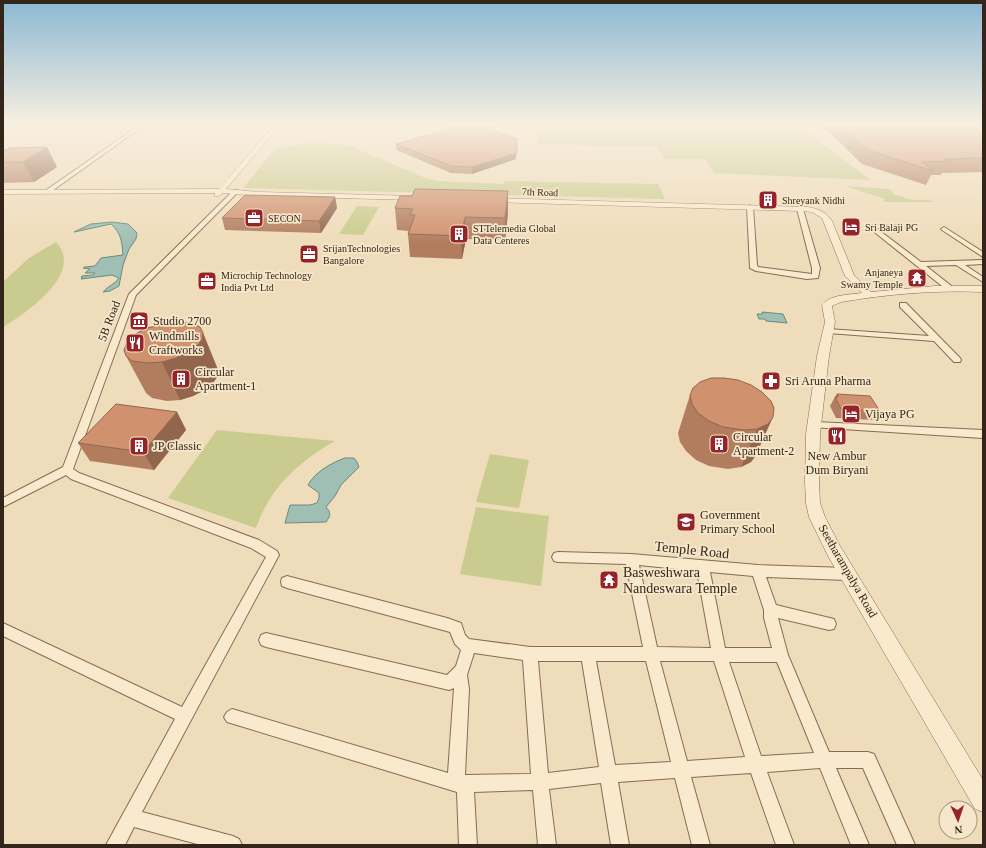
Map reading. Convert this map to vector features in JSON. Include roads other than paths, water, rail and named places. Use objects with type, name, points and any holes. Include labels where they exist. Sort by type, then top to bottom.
[{"type":"street","points":[[3,192],[44,194],[87,164]]},
{"type":"street","points":[[227,193],[250,164]]},
{"type":"street","name":"5B Road","points":[[67,470],[129,302],[134,294],[227,193]]},
{"type":"street","points":[[3,196],[44,194],[252,193],[426,199]]},
{"type":"street","name":"7th Road","points":[[479,200],[810,210],[825,215],[850,276],[869,295]]},
{"type":"street","points":[[750,207],[753,266],[756,269],[807,277],[815,276],[816,268],[800,209]]},
{"type":"street","points":[[896,226],[870,226],[950,288]]},
{"type":"street","points":[[944,229],[983,255]]},
{"type":"street","points":[[920,264],[983,262]]},
{"type":"street","points":[[958,263],[983,280]]},
{"type":"street","name":"Seetharampalya Road","points":[[983,289],[950,288],[887,292],[831,302],[827,305],[830,322],[823,356],[813,456],[813,503],[817,517],[834,552],[983,801]]},
{"type":"street","points":[[903,305],[957,360]]},
{"type":"street","points":[[828,331],[937,339]]},
{"type":"street","points":[[815,425],[983,434]]},
{"type":"street","points":[[3,503],[67,470],[75,476],[255,544],[273,555],[115,845]]},
{"type":"street","name":"Temple Road","points":[[558,557],[631,559],[758,571],[847,574]]},
{"type":"street","points":[[631,559],[680,770],[701,845]]},
{"type":"street","points":[[703,566],[719,654],[756,765],[786,845]]},
{"type":"street","points":[[758,571],[771,610],[771,618],[781,655],[826,760],[860,845]]},
{"type":"street","points":[[287,582],[447,624],[456,628],[458,640],[469,646],[530,654],[781,655]]},
{"type":"street","points":[[771,610],[829,624]]},
{"type":"street","points":[[3,629],[185,716]]},
{"type":"street","points":[[266,640],[449,683],[460,675],[469,646]]},
{"type":"street","points":[[530,654],[540,782],[547,845]]},
{"type":"street","points":[[588,654],[620,845]]},
{"type":"street","points":[[460,675],[462,689],[461,784],[468,845]]},
{"type":"street","points":[[232,717],[461,784],[540,782],[607,774],[826,760],[868,760],[906,845]]},
{"type":"street","points":[[130,817],[233,845]]},
{"type":"water","points":[[112,222],[128,224],[137,233],[136,239],[129,249],[123,265],[119,286],[110,291],[103,292],[119,278],[112,275],[81,279],[83,278],[81,277],[82,276],[93,275],[95,273],[85,273],[90,269],[83,268],[95,266],[101,258],[123,255],[119,234],[111,224],[74,232],[91,224]]},
{"type":"water","points":[[762,312],[783,314],[787,323],[759,319],[757,314],[763,314]]},
{"type":"water","points":[[345,458],[354,458],[359,467],[341,485],[335,496],[326,507],[330,514],[326,522],[285,523],[290,505],[310,505],[317,503],[319,493],[308,485],[311,480],[329,465]]},
{"type":"place","name":"Shreyank Nidhi","points":[[768,200]]},
{"type":"place","name":"SECON","points":[[254,218]]},
{"type":"place","name":"Sri Balaji PG","points":[[851,227]]},
{"type":"place","name":"STTelemedia Global Data Centeres","points":[[459,234]]},
{"type":"place","name":"SrijanTechnologies Bangalore","points":[[309,254]]},
{"type":"place","name":"Anjaneya Swamy Temple","points":[[917,278]]},
{"type":"place","name":"Microchip Technology India Pvt Ltd","points":[[207,281]]},
{"type":"place","name":"Studio 2700","points":[[139,321]]},
{"type":"place","name":"Windmills Craftworks","points":[[135,343]]},
{"type":"place","name":"Circular Apartment-1","points":[[181,379]]},
{"type":"place","name":"Sri Aruna Pharma","points":[[771,381]]},
{"type":"place","name":"Vijaya PG","points":[[851,414]]},
{"type":"place","name":"New Ambur Dum Biryani","points":[[837,436]]},
{"type":"place","name":"Circular Apartment-2","points":[[719,444]]},
{"type":"place","name":"JP Classic","points":[[139,446]]},
{"type":"place","name":"Government Primary School","points":[[686,522]]},
{"type":"place","name":"Basweshwara Nandeswara Temple","points":[[609,580]]}]
